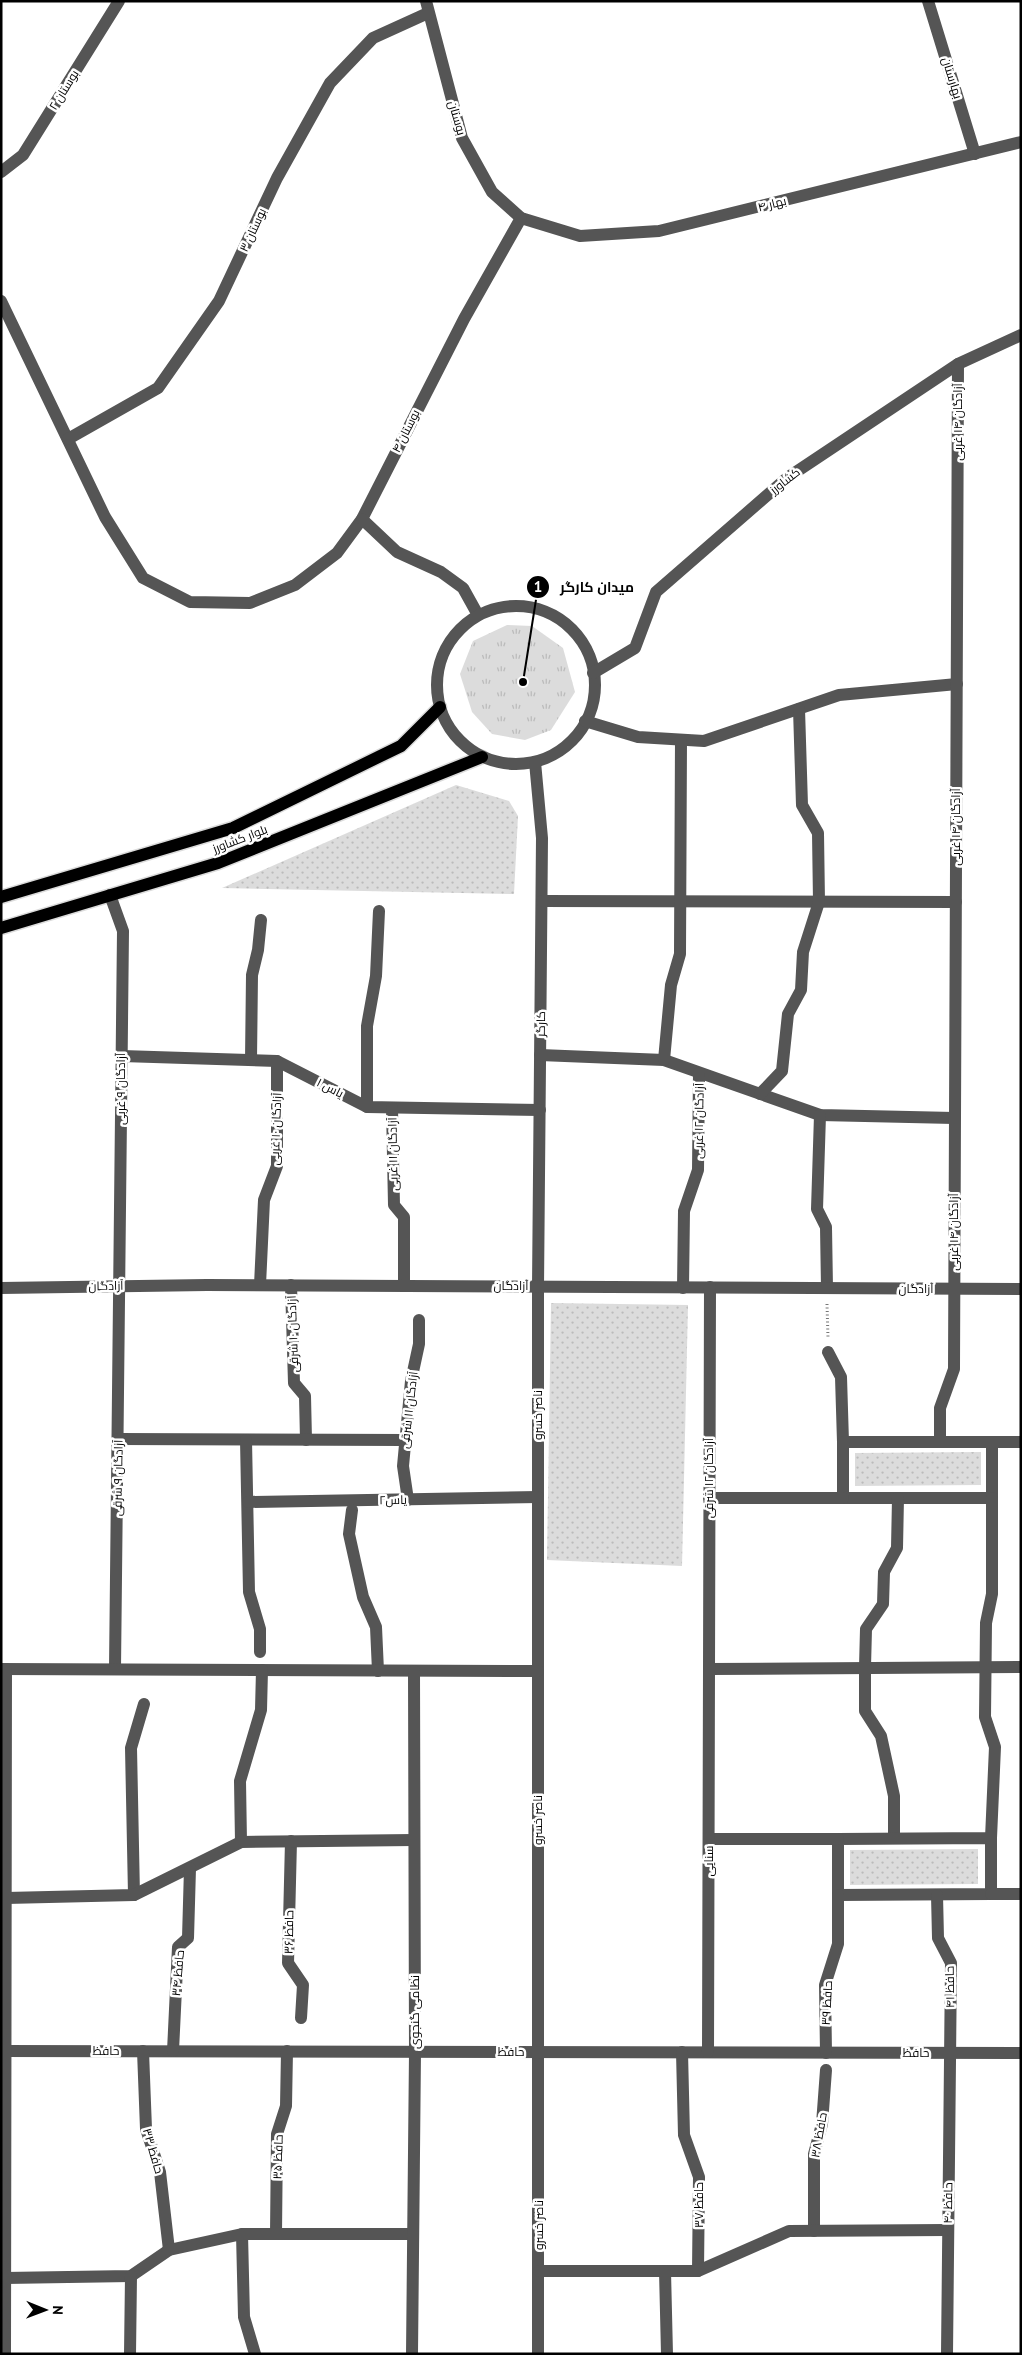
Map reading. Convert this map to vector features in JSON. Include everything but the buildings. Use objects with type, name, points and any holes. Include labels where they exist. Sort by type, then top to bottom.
[{"type":"main road","name":"بلوار کشاورز","points":[[1,897],[233,828],[401,746],[440,707]]},
{"type":"main road","name":"بلوار کشاورز","points":[[1,928],[218,863],[482,757]]},
{"type":"street","name":"بوستان ۲","points":[[1,172],[23,155],[119,1]]},
{"type":"street","name":"بهارستان","points":[[928,1],[975,154]]},
{"type":"street","name":"بوستان","points":[[427,7],[462,138],[492,192],[521,218]]},
{"type":"street","name":"بوستان ۳","points":[[68,440],[158,388],[219,300],[277,178],[330,83],[374,38],[427,7]]},
{"type":"street","name":"بهار ۴","points":[[521,218],[580,236],[659,231],[1021,142]]},
{"type":"street","name":"بوستان ۴","points":[[68,440],[105,517],[144,578],[190,602],[250,603],[295,585],[337,553],[362,519],[464,319],[521,218]]},
{"type":"street","points":[[1,301],[68,440]]},
{"type":"street","name":"کشاورز","points":[[593,673],[635,648],[656,592],[787,478],[958,364],[1021,335]]},
{"type":"street","name":"آزادگان ۱۴ غربی","points":[[940,1442],[940,1408],[954,1369],[958,364]]},
{"type":"street","points":[[362,519],[397,552],[441,572],[463,588],[478,615]]},
{"type":"street","points":[[504,606],[531,607],[556,616],[577,633],[590,656],[593,673],[595,683],[592,709],[579,733],[560,752],[535,762],[508,764],[482,757],[464,745],[449,728],[440,707],[437,680],[443,654],[458,631],[478,615],[504,606]]},
{"type":"street","points":[[585,722],[638,738],[704,741],[839,696],[957,684]]},
{"type":"street","points":[[760,1094],[782,1071],[788,1014],[801,990],[804,952],[819,902],[818,833],[802,805],[799,709]]},
{"type":"street","points":[[664,1060],[671,985],[680,954],[681,740]]},
{"type":"street","name":"کارگر","points":[[535,762],[542,838],[538,1287]]},
{"type":"street","name":"آزادگان ۹ غربی","points":[[110,895],[123,930],[120,1286]]},
{"type":"street","points":[[542,901],[956,902]]},
{"type":"street","points":[[367,1107],[368,1026],[376,976],[379,911]]},
{"type":"street","points":[[251,1060],[252,975],[258,950],[261,920]]},
{"type":"street","points":[[540,1055],[664,1060],[820,1115],[954,1118]]},
{"type":"street","name":"یاس ۱","points":[[122,1056],[278,1061],[367,1107],[540,1110]]},
{"type":"street","name":"آزادگان ۱۰ غربی","points":[[260,1285],[264,1200],[277,1166],[278,1061]]},
{"type":"street","name":"آزادگان ۱۲ غربی","points":[[684,1288],[684,1211],[698,1170],[699,1073]]},
{"type":"street","name":"آزادگان ۱۱ غربی","points":[[392,1108],[394,1205],[404,1217],[404,1286]]},
{"type":"street","points":[[820,1115],[817,1208],[826,1227],[827,1288]]},
{"type":"street","name":"آزادگان","points":[[1,1288],[291,1285],[1021,1289]]},
{"type":"street","name":"آزادگان ۱۰ شرقی","points":[[291,1285],[294,1383],[305,1396],[306,1440]]},
{"type":"street","name":"آزادگان ۹ شرقی","points":[[115,1669],[120,1286]]},
{"type":"street","name":"ناصر خسرو","points":[[538,1287],[538,2354]]},
{"type":"street","name":"آزادگان ۱۲ شرقی","points":[[709,1669],[710,1287]]},
{"type":"street","name":"آزادگان ۱۱ شرقی","points":[[408,1500],[403,1466],[411,1381],[419,1344],[419,1320]]},
{"type":"street","points":[[828,1352],[841,1377],[843,1498]]},
{"type":"street","points":[[118,1440],[405,1440]]},
{"type":"street","points":[[246,1440],[249,1592],[260,1629],[260,1652]]},
{"type":"street","points":[[843,1442],[1021,1442]]},
{"type":"street","points":[[991,1894],[991,1838],[995,1747],[985,1718],[986,1623],[992,1594],[992,1442]]},
{"type":"street","name":"یاس۲","points":[[248,1502],[538,1498]]},
{"type":"street","points":[[709,1498],[992,1498]]},
{"type":"street","points":[[894,1838],[894,1796],[881,1736],[866,1711],[865,1667],[866,1629],[883,1604],[884,1572],[897,1548],[898,1498]]},
{"type":"street","points":[[352,1510],[349,1534],[363,1597],[376,1627],[378,1671]]},
{"type":"street","points":[[709,1669],[1021,1667]]},
{"type":"street","points":[[6,2354],[3,2218],[3,2050],[6,1898],[4,1669],[538,1671]]},
{"type":"street","name":"سنایی","points":[[708,2052],[709,1669]]},
{"type":"street","points":[[241,1842],[240,1781],[261,1710],[262,1670]]},
{"type":"street","name":"نظامی گنجوی","points":[[412,2354],[415,2052],[414,1671]]},
{"type":"street","points":[[134,1895],[131,1748],[144,1704]]},
{"type":"street","points":[[709,1839],[991,1838]]},
{"type":"street","name":"حافظ ۳۹","points":[[826,2053],[825,1985],[838,1944],[838,1839]]},
{"type":"street","points":[[6,1898],[134,1895],[241,1842],[414,1840]]},
{"type":"street","name":"حافظ ۳۶","points":[[291,1841],[288,1963],[303,1985],[301,2018]]},
{"type":"street","name":"حافظ ۳۴","points":[[173,2051],[178,1946],[188,1938],[190,1868]]},
{"type":"street","points":[[838,1895],[1021,1894]]},
{"type":"street","name":"حافظ ۴۱","points":[[937,1895],[938,1938],[951,1963],[950,2053]]},
{"type":"street","name":"حافظ","points":[[3,2050],[1021,2053]]},
{"type":"street","name":"حافظ ۳۳","points":[[144,2051],[146,2129],[160,2172],[169,2250]]},
{"type":"street","name":"حافظ ۳۵","points":[[276,2234],[277,2134],[286,2106],[287,2051]]},
{"type":"street","name":"حافظ ۳۷","points":[[682,2052],[684,2135],[699,2177],[698,2271]]},
{"type":"street","name":"حافظ ۴۰","points":[[947,2354],[950,2053]]},
{"type":"street","name":"حافظ ۳۸","points":[[814,2231],[814,2154],[822,2124],[826,2070]]},
{"type":"street","points":[[539,2271],[698,2271],[789,2231],[947,2230]]},
{"type":"street","points":[[5,2278],[130,2276],[169,2250],[242,2234],[413,2234]]},
{"type":"street","points":[[242,2234],[244,2317],[255,2354]]},
{"type":"street","points":[[665,2271],[667,2354]]},
{"type":"street","points":[[130,2276],[130,2354]]},
{"type":"path","points":[[827,1288],[828,1352]]},
{"type":"green space","points":[[507,625],[532,626],[563,648],[575,692],[551,730],[525,740],[492,734],[472,712],[460,674],[473,641]]},
{"type":"green space","points":[[456,785],[509,801],[518,816],[514,894],[222,888]]},
{"type":"green space","points":[[551,1303],[688,1305],[682,1566],[547,1560]]},
{"type":"green space","points":[[981,1452],[981,1485],[855,1486],[855,1453]]},
{"type":"green space","points":[[978,1849],[978,1884],[850,1885],[850,1850]]},
{"type":"place","name":"میدان کارگر","points":[[523,682]]}]
